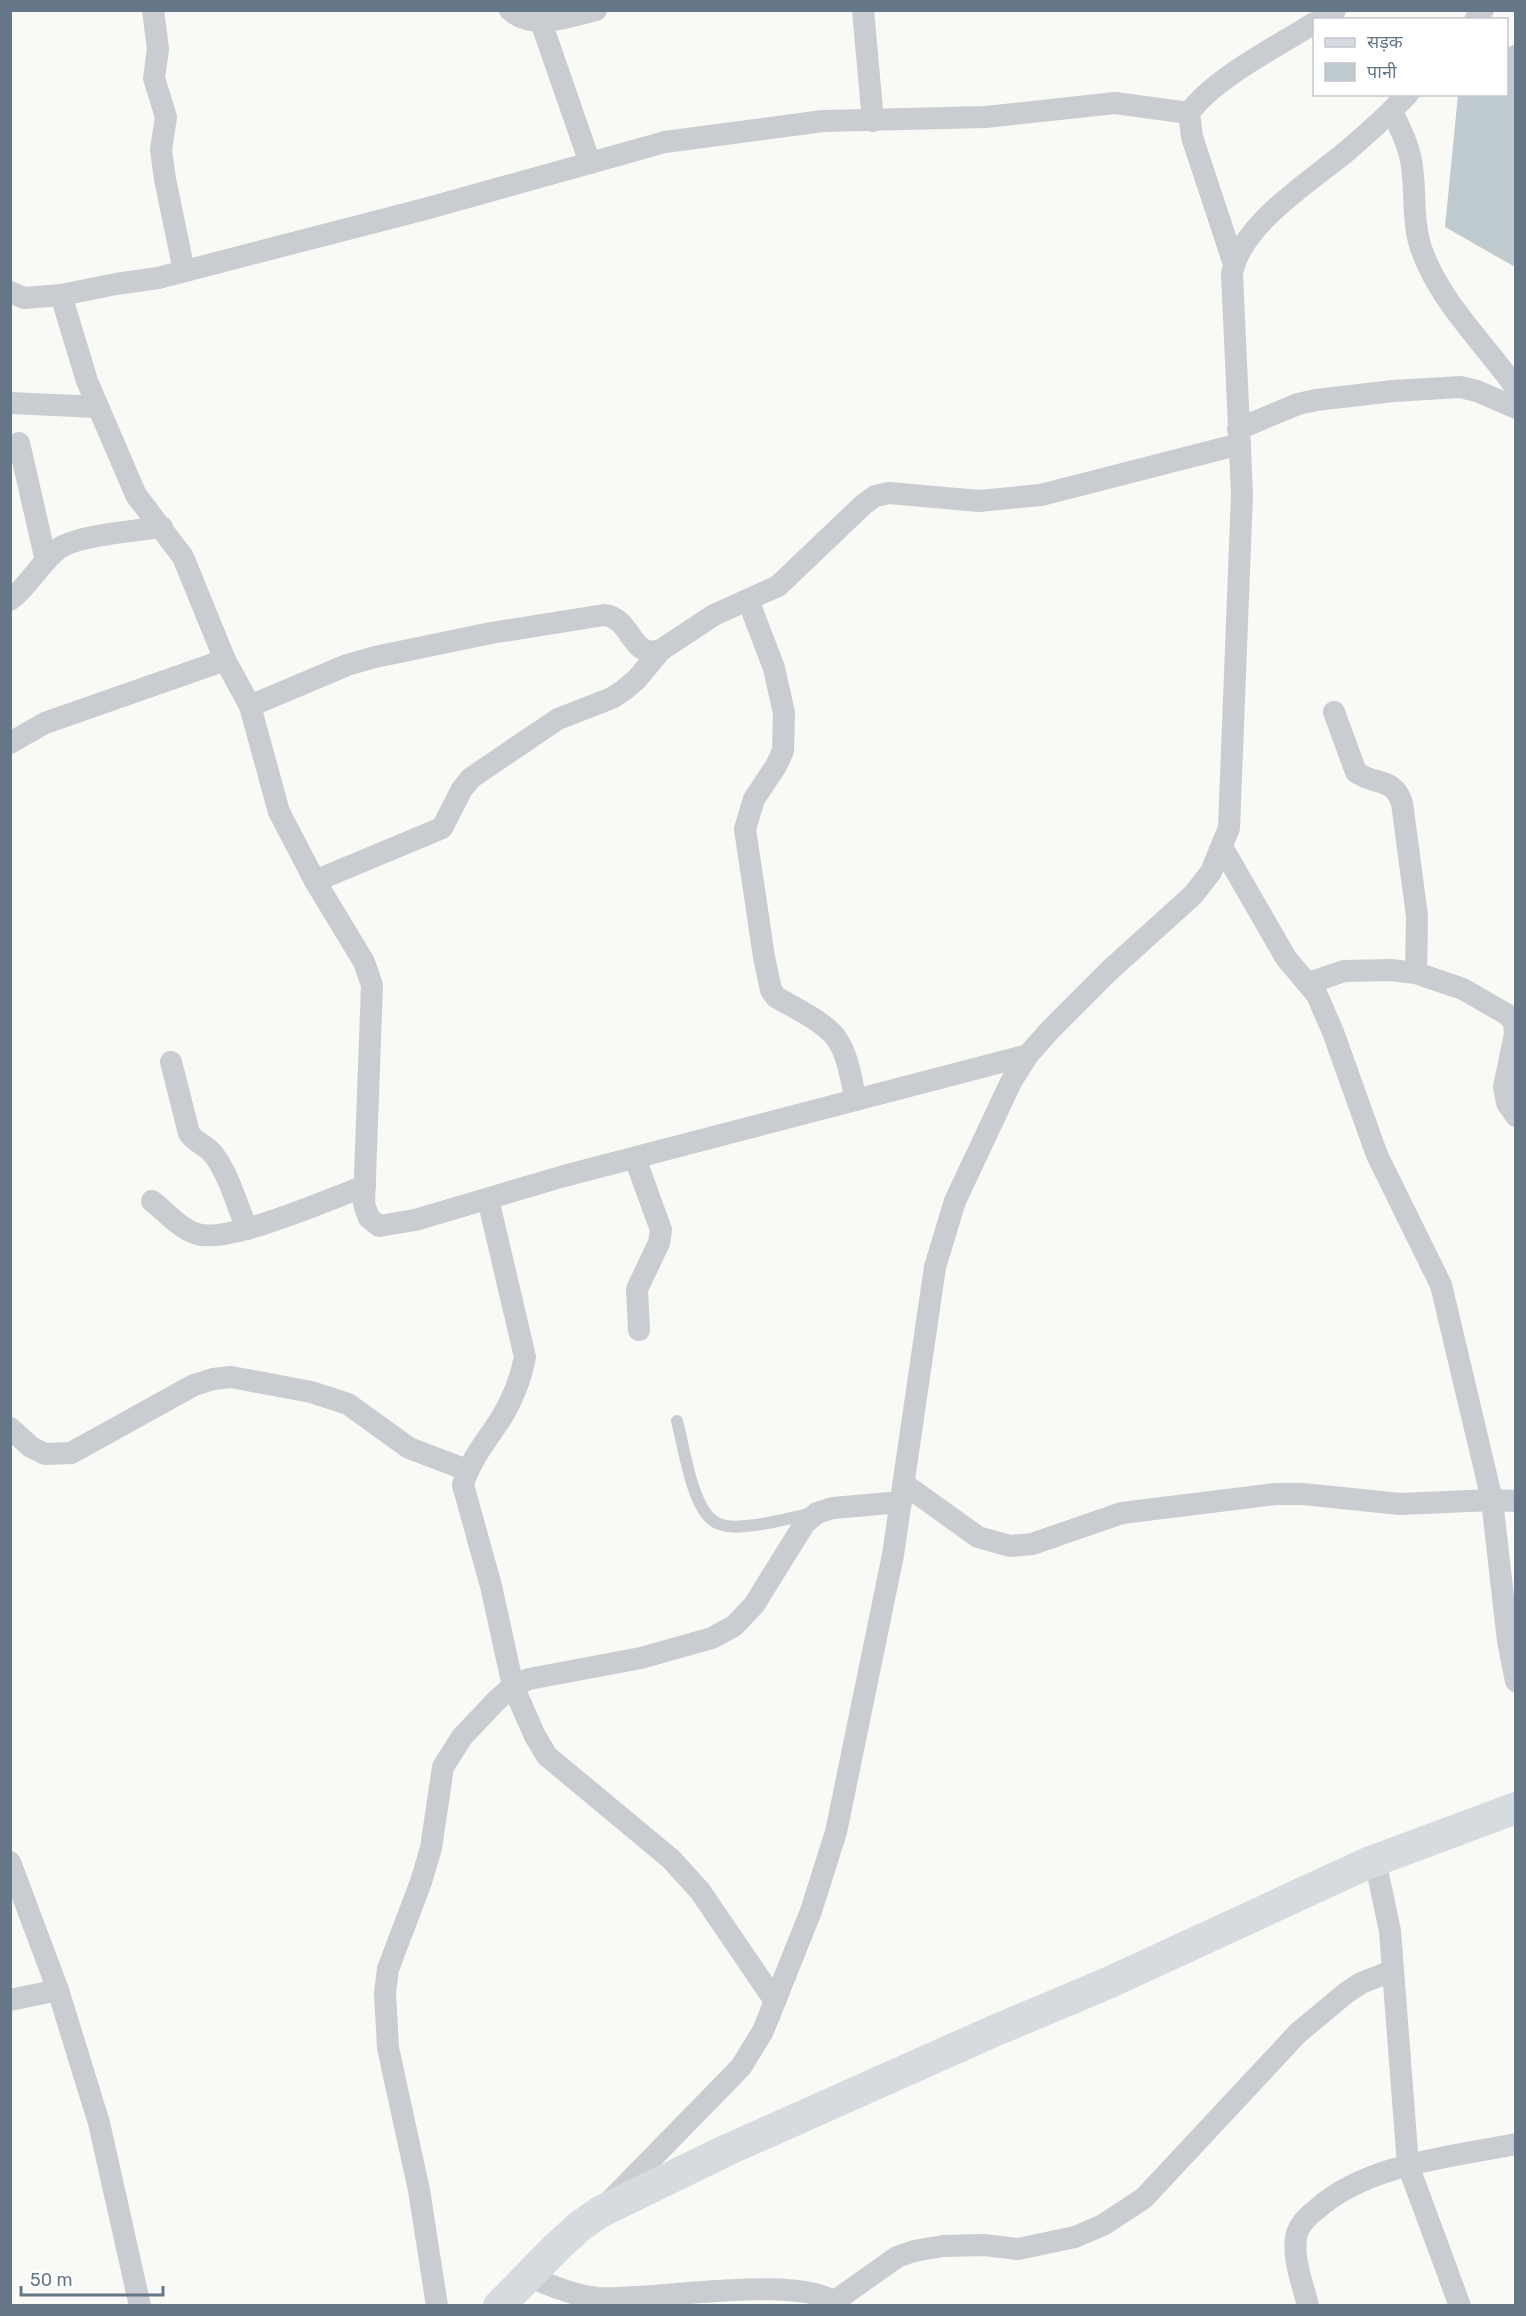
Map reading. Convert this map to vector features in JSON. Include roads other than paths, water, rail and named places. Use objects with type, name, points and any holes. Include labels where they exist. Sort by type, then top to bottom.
[{"type":"street","points":[[153,10],[158,49],[154,78],[166,117],[161,150],[184,271]]},
{"type":"street","points":[[510,10],[527,19],[541,22],[596,10]]},
{"type":"street","points":[[863,10],[873,121]]},
{"type":"street","points":[[541,22],[590,163]]},
{"type":"street","points":[[1234,264],[1192,136],[1189,113],[1197,101],[1234,73],[1313,24]]},
{"type":"street","points":[[600,2212],[741,2067],[763,2031],[811,1911],[836,1832],[893,1555],[935,1267],[955,1201],[1011,1082],[1028,1055],[1110,970],[1193,895],[1211,872],[1222,847],[1228,828],[1242,494],[1232,285],[1234,264],[1241,246],[1254,229],[1392,111],[1406,96]]},
{"type":"street","points":[[10,292],[24,298],[61,295],[158,278],[665,142],[823,121],[986,117],[1115,103],[1189,113]]},
{"type":"street","points":[[1392,111],[1413,167],[1414,219],[1422,251],[1445,295],[1515,388]]},
{"type":"street","points":[[61,295],[87,381],[136,495],[183,557],[225,660],[250,705],[279,812],[315,881],[364,962],[372,985],[364,1204],[369,1218],[379,1226],[415,1220],[635,1158],[1028,1055]]},
{"type":"street","points":[[315,881],[442,828],[455,800],[471,778],[558,719],[618,694],[637,679],[661,650],[701,622],[778,586],[875,496],[889,493],[920,494],[979,501],[1041,495],[1239,437],[1307,402],[1394,391],[1460,387],[1477,391],[1515,408]]},
{"type":"street","points":[[10,403],[98,407]]},
{"type":"street","points":[[19,443],[46,561]]},
{"type":"street","points":[[10,600],[24,590],[46,561],[60,548],[72,542],[162,527]]},
{"type":"street","points":[[748,600],[774,668],[785,727],[783,751],[754,799],[745,829],[771,990],[776,997],[830,1031],[838,1040],[845,1054],[856,1100]]},
{"type":"street","points":[[250,705],[347,665],[375,657],[491,633],[604,615],[621,622],[643,651],[651,653],[661,650]]},
{"type":"street","points":[[10,743],[45,723],[225,660]]},
{"type":"street","points":[[1334,712],[1356,772],[1363,777],[1391,785],[1398,792],[1402,803],[1417,916],[1416,973]]},
{"type":"street","points":[[1222,847],[1286,958],[1317,995],[1333,1032],[1377,1155],[1441,1285],[1492,1500],[1508,1641],[1515,1681]]},
{"type":"street","points":[[1309,983],[1344,971],[1391,970],[1416,973],[1463,989],[1508,1015],[1514,1022],[1515,1034],[1504,1087],[1507,1103],[1515,1116]]},
{"type":"street","points":[[171,1062],[189,1133],[193,1139],[214,1155],[222,1168],[248,1229]]},
{"type":"street","points":[[635,1158],[661,1230],[659,1244],[637,1289],[639,1330]]},
{"type":"street","points":[[152,1201],[190,1231],[199,1235],[230,1233],[248,1229],[365,1186]]},
{"type":"street","points":[[488,1199],[525,1358],[521,1378],[513,1398],[467,1470],[463,1485],[491,1586],[513,1686],[534,1736],[547,1756],[671,1859],[700,1891],[775,2001]]},
{"type":"street","points":[[10,1428],[31,1447],[45,1454],[71,1453],[194,1385],[213,1378],[231,1377],[311,1392],[348,1404],[409,1448],[467,1470]]},
{"type":"street","points":[[437,2306],[419,2190],[388,2048],[385,1993],[387,1969],[422,1882],[431,1848],[443,1767],[462,1737],[513,1686],[530,1678],[641,1658],[712,1638],[734,1626],[754,1605],[805,1523],[817,1513],[902,1493],[978,1537],[1010,1546],[1032,1544],[1122,1513],[1275,1494],[1400,1503],[1492,1500],[1515,1502]]},
{"type":"street","points":[[513,2295],[580,2226],[600,2212],[727,2150],[994,2031],[1108,1983],[1375,1860],[1515,1808]]},
{"type":"street","points":[[1375,1860],[1390,1931],[1408,2165],[1460,2306]]},
{"type":"street","points":[[10,1862],[58,1990],[99,2123],[140,2306]]},
{"type":"street","points":[[513,2295],[572,2294],[599,2298],[747,2289],[816,2292],[837,2303],[897,2257],[914,2251],[943,2246],[1018,2249],[1076,2236],[1103,2225],[1144,2198],[1298,2033],[1361,1983],[1392,1971]]},
{"type":"street","points":[[10,2000],[58,1990]]},
{"type":"street","points":[[1308,2306],[1295,2250],[1299,2227],[1329,2197],[1408,2165],[1515,2144]]},
{"type":"lane","points":[[677,1421],[702,1509],[717,1524],[747,1526],[817,1513]]},
{"type":"water","points":[[1515,44],[1515,267],[1445,227],[1458,96],[1508,96],[1508,48]]}]
